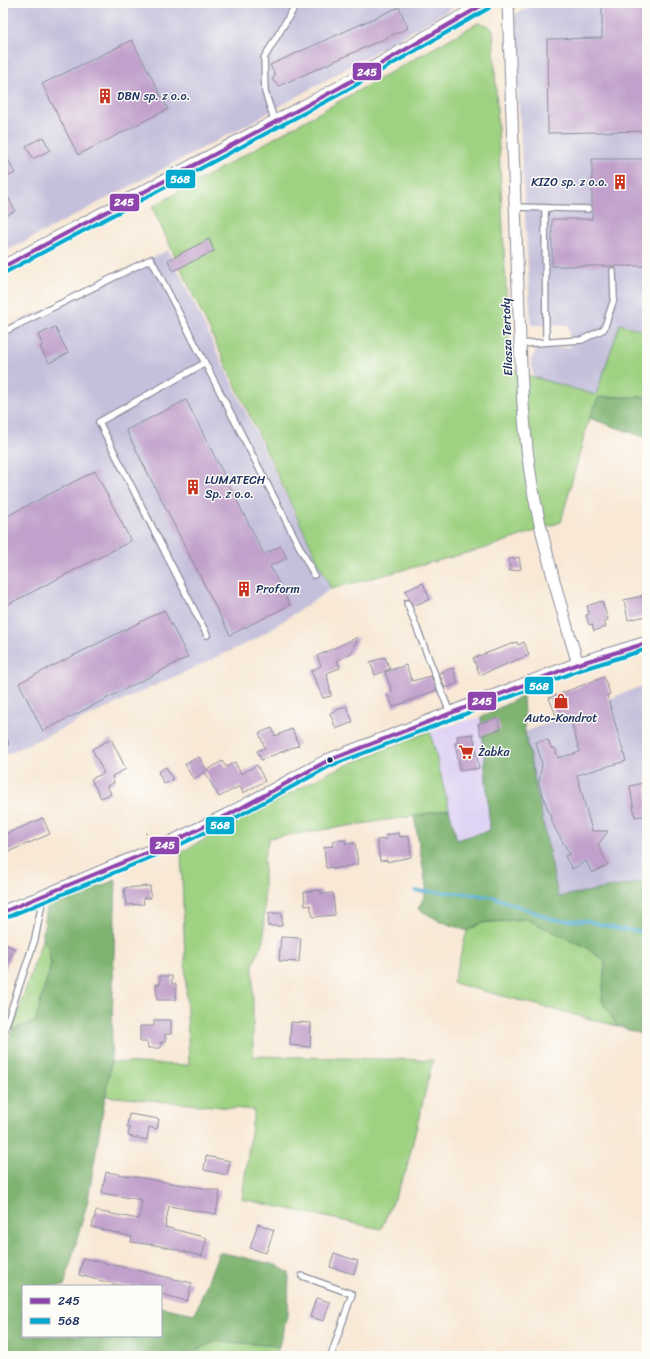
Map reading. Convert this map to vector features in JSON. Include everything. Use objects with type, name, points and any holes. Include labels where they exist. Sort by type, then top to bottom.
[{"type":"street","points":[[3,267],[339,88],[486,3]]},
{"type":"street","name":"Eliasza Tertoły","points":[[508,3],[514,207],[520,344],[526,429],[532,485],[551,570],[578,664]]},
{"type":"street","points":[[3,912],[43,897],[168,844],[230,814],[327,761],[578,664],[647,643]]},
{"type":"lane","points":[[275,122],[265,92],[264,58],[297,3]]},
{"type":"lane","points":[[514,207],[588,209]]},
{"type":"lane","points":[[545,209],[546,342]]},
{"type":"lane","points":[[3,332],[151,259],[314,574]]},
{"type":"lane","points":[[520,344],[582,340],[604,329],[614,299],[613,271]]},
{"type":"lane","points":[[204,363],[99,422],[207,635]]},
{"type":"lane","points":[[407,603],[450,713]]},
{"type":"lane","points":[[3,1034],[36,938],[43,897]]},
{"type":"lane","points":[[302,1276],[352,1294],[331,1356]]},
{"type":"shaded area","points":[[3,3],[461,3],[254,121],[3,253]]},
{"type":"shaded area","name":"KIZO sp. z o.o.","points":[[530,3],[647,3],[647,332],[620,324],[597,395],[533,377],[531,360],[537,349],[571,347],[568,325],[531,325],[514,15],[529,7]]},
{"type":"shaded area","points":[[168,250],[331,589],[256,639],[3,756],[3,329]]},
{"type":"shaded area","points":[[647,684],[647,881],[558,897],[525,732]]},
{"type":"shaded area","points":[[481,717],[490,830],[457,840],[430,731]]},
{"type":"green space","points":[[478,23],[488,25],[493,30],[510,367],[533,377],[596,395],[620,324],[647,332],[647,397],[599,397],[589,418],[561,522],[486,548],[331,589],[152,207]]},
{"type":"green space","points":[[599,397],[647,397],[647,438],[589,418]]},
{"type":"green space","points":[[523,696],[525,732],[558,897],[647,881],[647,1036],[617,1026],[602,1001],[605,961],[584,946],[526,919],[481,923],[467,931],[440,921],[418,909],[427,891],[414,816],[449,809],[457,840],[490,830],[481,717]]},
{"type":"green space","points":[[430,731],[449,809],[414,816],[269,838],[264,859],[264,939],[253,965],[253,1056],[433,1060],[406,1171],[381,1229],[242,1199],[254,1110],[105,1096],[111,1062],[189,1065],[181,852],[330,772]]},
{"type":"green space","points":[[116,880],[111,1062],[88,1200],[64,1285],[22,1285],[22,1337],[162,1337],[162,1307],[195,1314],[219,1252],[276,1265],[289,1273],[288,1312],[279,1346],[217,1341],[182,1356],[3,1356],[3,1055],[12,1030],[35,1022],[51,964],[48,946],[42,940],[47,906]]},
{"type":"green space","points":[[526,919],[584,946],[605,961],[602,1001],[617,1026],[453,983],[467,931],[481,923]]},
{"type":"green space","points":[[42,940],[48,946],[51,964],[35,1022],[12,1030]]},
{"type":"green space","points":[[217,1341],[279,1346],[276,1356],[182,1356]]},
{"type":"building","points":[[602,3],[647,3],[647,131],[548,133],[547,39],[602,38]]},
{"type":"building","points":[[399,7],[408,28],[279,86],[272,80],[275,75],[270,65]]},
{"type":"building","name":"DBN sp. z o.o.","points":[[132,40],[168,109],[78,155],[42,84]]},
{"type":"building","points":[[43,137],[50,150],[33,159],[26,146]]},
{"type":"building","points":[[3,150],[15,173],[3,179]]},
{"type":"building","points":[[592,159],[647,159],[647,266],[552,266],[552,219],[592,219]]},
{"type":"building","points":[[3,187],[15,211],[3,217]]},
{"type":"building","points":[[209,239],[214,251],[173,271],[168,260]]},
{"type":"building","points":[[55,327],[68,353],[49,363],[40,347],[43,345],[38,335]]},
{"type":"building","name":"LUMATECH Sp. z o.o.","points":[[186,400],[264,554],[281,546],[287,558],[270,566],[290,605],[230,635],[126,430]]},
{"type":"building","points":[[95,471],[131,541],[3,607],[3,518]]},
{"type":"building","points":[[519,557],[521,569],[510,571],[509,559]]},
{"type":"building","points":[[423,583],[430,599],[413,606],[405,591]]},
{"type":"building","points":[[642,596],[646,616],[628,620],[624,600]]},
{"type":"building","points":[[602,601],[608,620],[604,621],[606,627],[594,631],[592,624],[589,625],[586,615],[589,614],[587,606]]},
{"type":"building","points":[[164,610],[188,657],[43,731],[19,683]]},
{"type":"building","points":[[358,637],[351,653],[337,661],[340,668],[327,673],[331,696],[323,698],[311,671],[321,666],[317,656]]},
{"type":"building","points":[[517,642],[518,645],[524,642],[529,655],[480,675],[473,658]]},
{"type":"building","points":[[385,657],[390,669],[375,675],[370,662]]},
{"type":"building","points":[[406,665],[412,681],[431,676],[437,690],[393,707],[387,693],[392,691],[385,672]]},
{"type":"building","points":[[453,668],[458,683],[445,688],[439,673]]},
{"type":"building","points":[[604,677],[610,694],[607,695],[626,761],[577,775],[592,831],[608,831],[598,845],[608,865],[592,873],[586,861],[572,869],[565,856],[570,854],[554,827],[539,784],[542,764],[536,742],[548,740],[551,748],[555,748],[558,758],[580,752],[569,715],[564,716],[563,712],[556,715],[549,698]]},
{"type":"building","points":[[346,706],[353,722],[336,729],[330,713]]},
{"type":"building","points":[[497,718],[501,729],[481,736],[478,724]]},
{"type":"building","points":[[272,728],[275,736],[292,729],[299,745],[261,760],[257,751],[265,748],[259,733]]},
{"type":"building","points":[[473,734],[479,768],[460,771],[455,743],[458,743],[457,736]]},
{"type":"building","points":[[111,739],[126,769],[112,776],[114,783],[107,786],[111,794],[101,798],[91,779],[104,773],[92,749]]},
{"type":"building","points":[[199,757],[207,770],[222,761],[226,767],[235,762],[241,774],[257,765],[265,781],[243,793],[240,786],[219,797],[205,772],[193,779],[185,764]]},
{"type":"building","points":[[166,767],[173,780],[164,784],[158,772]]},
{"type":"building","points":[[647,782],[647,815],[635,817],[630,786]]},
{"type":"building","points":[[43,818],[50,834],[3,854],[3,835]]},
{"type":"building","points":[[399,833],[400,837],[409,836],[411,857],[387,862],[387,860],[380,861],[377,840],[387,839],[386,835]]},
{"type":"building","points":[[345,840],[346,844],[355,843],[358,864],[333,869],[333,867],[326,868],[324,847],[333,846],[332,841]]},
{"type":"building","points":[[150,886],[151,898],[143,898],[144,904],[126,905],[124,888]]},
{"type":"building","points":[[321,890],[321,894],[333,893],[335,915],[313,917],[310,905],[305,906],[304,892]]},
{"type":"building","points":[[269,913],[282,913],[282,926],[268,926]]},
{"type":"building","points":[[281,937],[301,938],[299,962],[279,961]]},
{"type":"building","points":[[3,944],[14,948],[3,974]]},
{"type":"building","points":[[160,976],[172,976],[172,984],[176,984],[176,1000],[157,1000],[156,984],[160,984]]},
{"type":"building","points":[[154,1020],[171,1020],[171,1034],[165,1034],[165,1042],[161,1042],[161,1048],[148,1048],[147,1042],[140,1042],[140,1026],[154,1026]]},
{"type":"building","points":[[291,1022],[311,1023],[310,1047],[290,1045]]},
{"type":"building","points":[[129,1114],[159,1119],[157,1129],[149,1127],[147,1140],[128,1136],[130,1128],[127,1127]]},
{"type":"building","points":[[206,1156],[230,1161],[227,1175],[204,1170]]},
{"type":"building","points":[[106,1172],[220,1191],[216,1214],[169,1206],[165,1227],[207,1238],[202,1256],[162,1246],[131,1242],[132,1237],[92,1227],[96,1211],[139,1219],[142,1200],[102,1193]]},
{"type":"building","points":[[258,1224],[274,1230],[266,1253],[250,1248]]},
{"type":"building","points":[[334,1253],[358,1261],[354,1274],[330,1267]]},
{"type":"building","points":[[83,1258],[192,1283],[187,1301],[162,1294],[162,1285],[118,1285],[79,1275]]},
{"type":"building","points":[[316,1298],[330,1302],[324,1321],[310,1317]]},
{"type":"waterway","points":[[416,891],[461,893],[493,897],[555,920],[587,921],[618,929],[647,932]]},
{"type":"transit line","name":"245","points":[[3,267],[339,88],[486,3]]},
{"type":"transit line","name":"568","points":[[6,272],[342,93],[489,8]]},
{"type":"transit line","name":"245","points":[[3,912],[168,844],[230,814],[327,761],[578,664],[647,643]]},
{"type":"transit line","name":"568","points":[[5,918],[171,849],[233,819],[330,766],[580,670],[647,649]]},
{"type":"place","name":"DBN sp. z o.o.","points":[[105,96]]},
{"type":"place","name":"KIZO sp. z o.o.","points":[[620,182]]},
{"type":"place","name":"LUMATECH Sp. z o.o.","points":[[193,487]]},
{"type":"place","name":"Proform","points":[[244,589]]},
{"type":"place","name":"Auto-Kondrot","points":[[561,701]]},
{"type":"place","name":"Żabka","points":[[466,752]]}]
